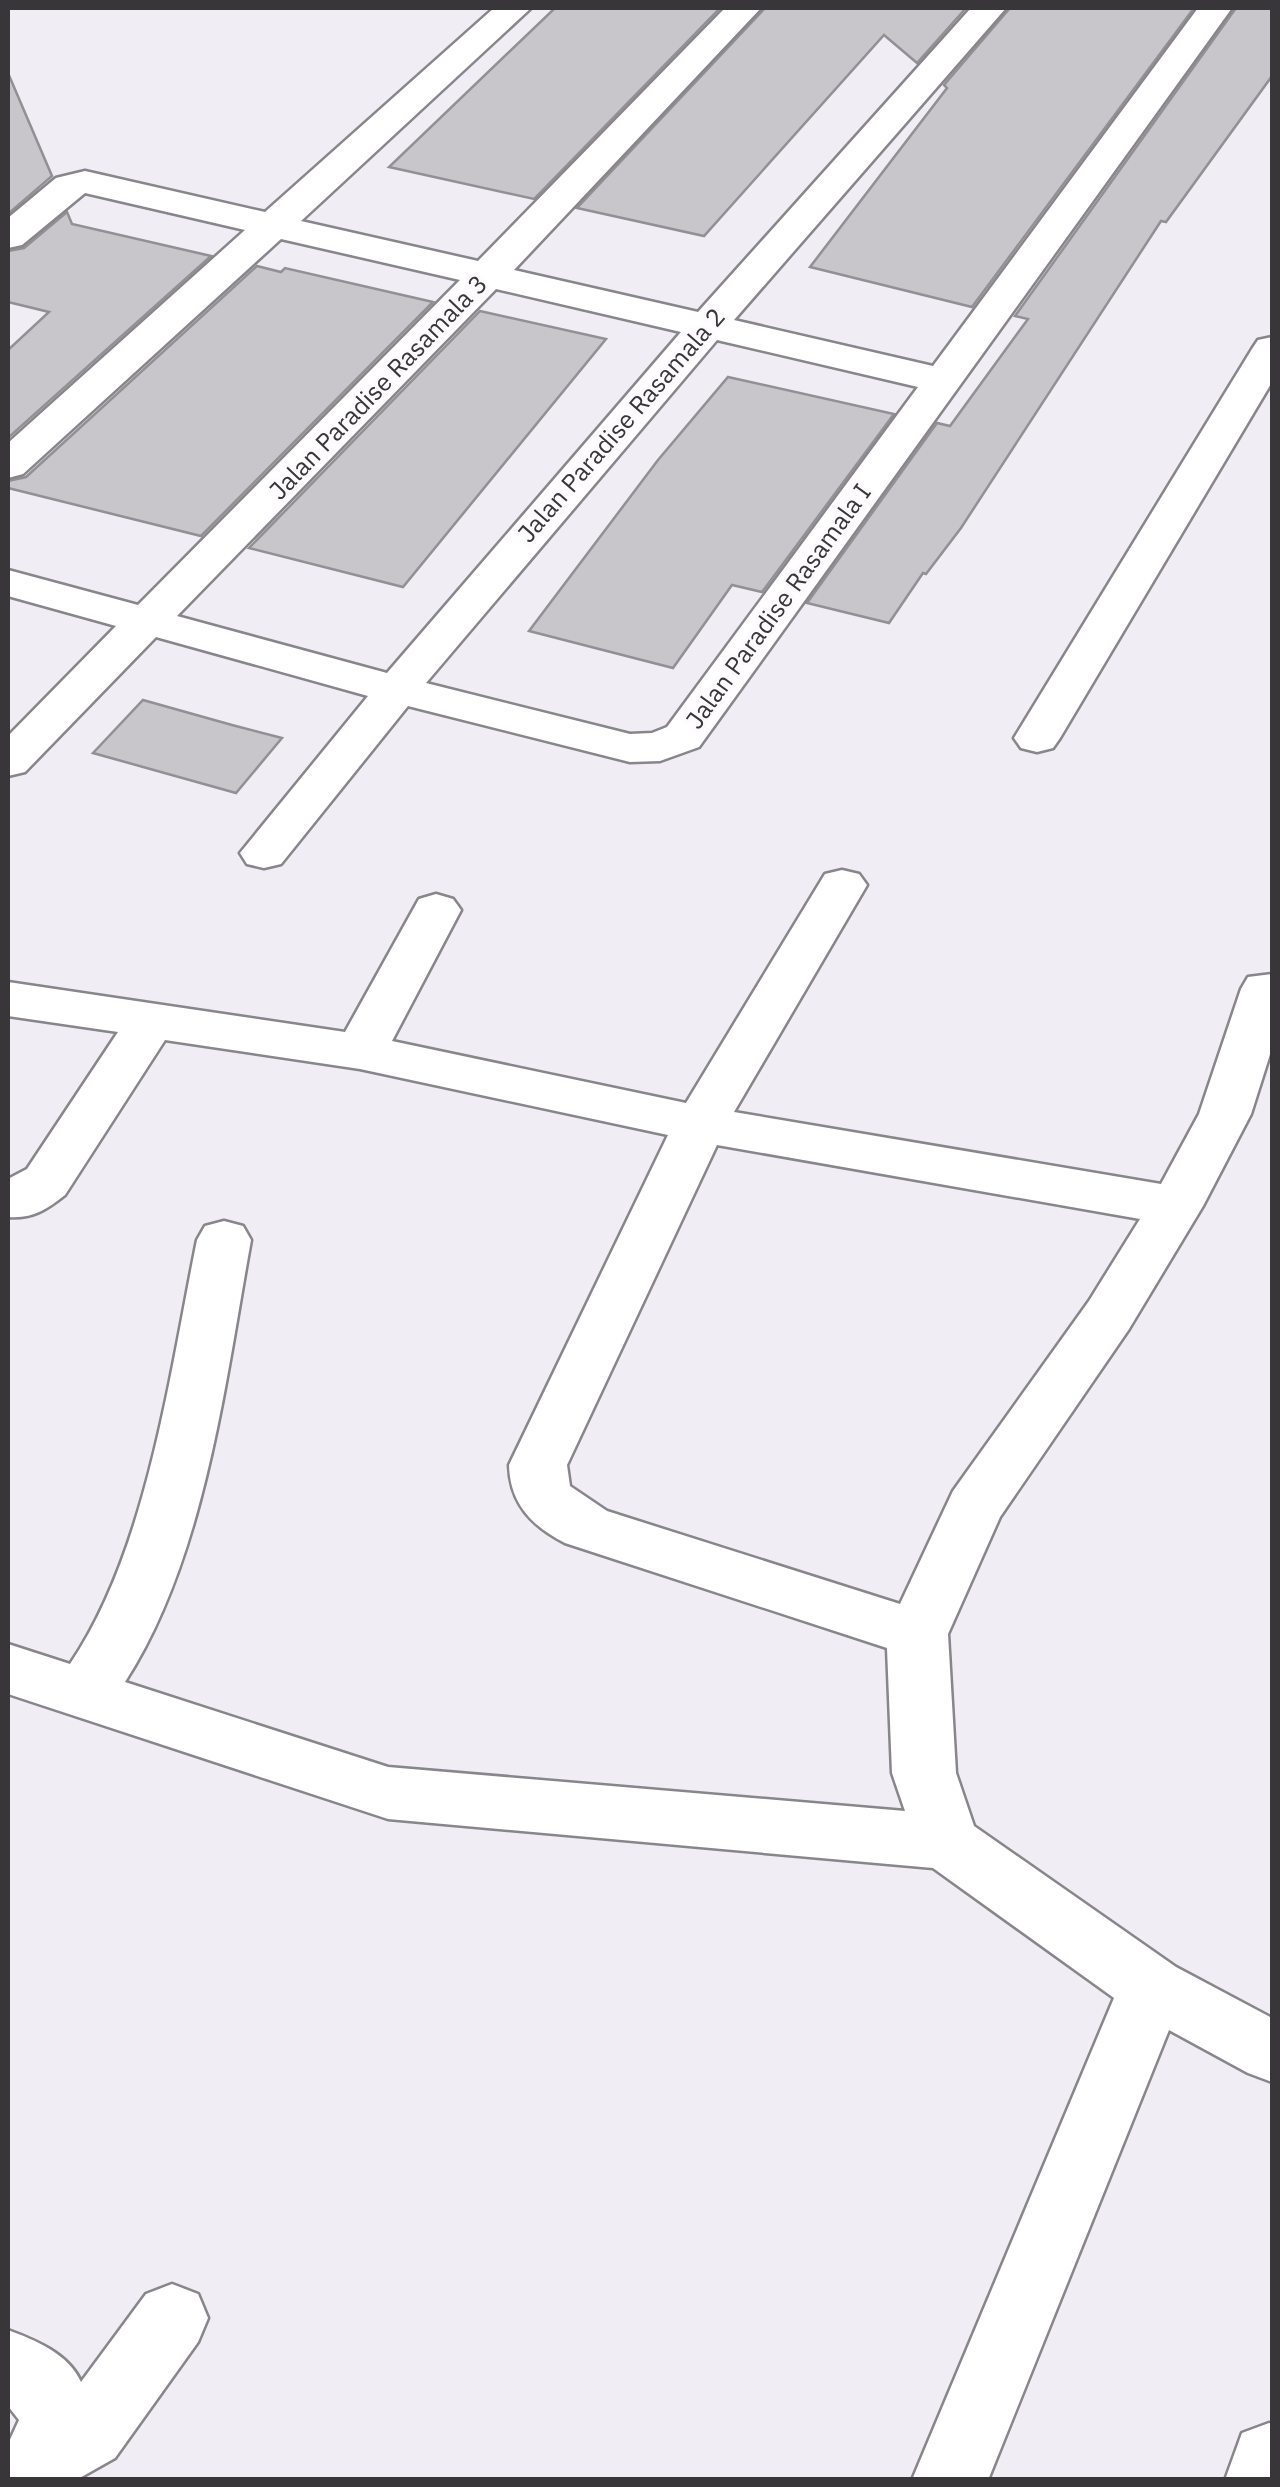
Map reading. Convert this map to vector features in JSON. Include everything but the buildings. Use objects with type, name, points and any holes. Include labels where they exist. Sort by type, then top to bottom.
[{"type":"street","points":[[8,465],[514,8]]},
{"type":"street","name":"Jalan Paradise Rasamala 3","points":[[8,762],[744,8]]},
{"type":"street","name":"Jalan Paradise Rasamala 2","points":[[264,853],[394,689],[705,326],[989,8]]},
{"type":"street","name":"Jalan Paradise Rasamala I","points":[[8,582],[394,689],[630,748],[660,747],[683,737],[1215,8]]},
{"type":"street","points":[[8,237],[69,186],[86,182],[941,380]]},
{"type":"street","points":[[1037,738],[1272,349]]},
{"type":"street","points":[[842,886],[700,1124],[538,1465],[538,1487],[551,1509],[586,1527],[917,1634]]},
{"type":"street","points":[[360,1052],[436,910]]},
{"type":"street","points":[[947,1842],[924,1773],[917,1634],[974,1507],[1109,1315],[1176,1206],[1225,1114],[1266,989]]},
{"type":"street","points":[[8,999],[360,1052],[700,1124],[1176,1206]]},
{"type":"street","points":[[8,1198],[22,1198],[46,1182],[152,1020]]},
{"type":"street","points":[[32,1688],[125,1627],[160,1534],[192,1410],[224,1240]]},
{"type":"street","points":[[32,1688],[388,1794],[947,1842],[1152,1988],[1272,2052]]},
{"type":"street","points":[[950,2480],[1152,1988]]},
{"type":"street","points":[[37,2466],[89,2433],[172,2318]]},
{"type":"street","points":[[8,2365],[33,2381],[52,2400],[54,2416],[37,2466]]}]
